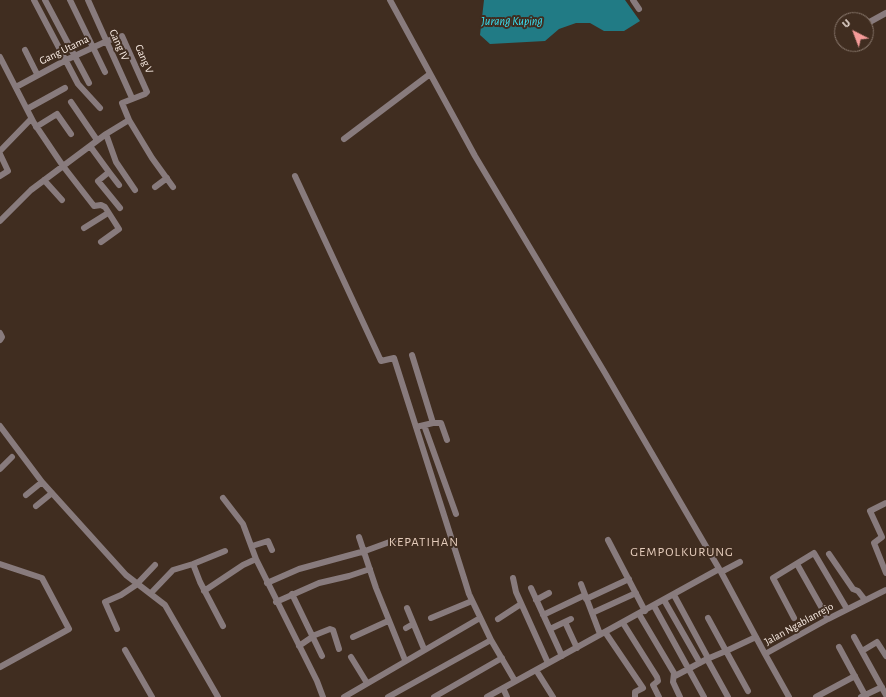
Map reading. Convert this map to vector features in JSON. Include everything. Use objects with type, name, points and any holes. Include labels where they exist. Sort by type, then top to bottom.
[{"type":"street","points":[[34,0],[78,84],[100,108]]},
{"type":"street","points":[[46,0],[89,83]]},
{"type":"street","points":[[70,0],[105,72]]},
{"type":"street","name":"Gang IV","points":[[88,0],[132,98]]},
{"type":"street","name":"Jalan Ngablanrejo","points":[[390,0],[504,206],[606,373],[720,570],[765,654],[828,619],[886,590]]},
{"type":"street","points":[[633,0],[639,9]]},
{"type":"street","points":[[874,20],[886,13]]},
{"type":"street","name":"Gang Utama","points":[[16,87],[37,74],[107,40],[122,36]]},
{"type":"street","name":"Gang V","points":[[122,36],[147,92],[132,98]]},
{"type":"street","points":[[25,50],[37,74]]},
{"type":"street","points":[[0,57],[36,127],[63,166],[94,206],[103,206],[119,229],[101,242]]},
{"type":"street","points":[[344,139],[430,74]]},
{"type":"street","points":[[27,109],[65,88]]},
{"type":"street","points":[[132,98],[122,105],[129,120],[173,186]]},
{"type":"street","points":[[71,102],[97,140]]},
{"type":"street","points":[[36,127],[57,114],[70,134]]},
{"type":"street","points":[[0,151],[31,119]]},
{"type":"street","points":[[0,221],[44,180],[97,140],[129,120]]},
{"type":"street","points":[[106,134],[116,162],[135,190]]},
{"type":"street","points":[[90,146],[119,185]]},
{"type":"street","points":[[0,154],[8,170],[8,172],[0,176]]},
{"type":"street","points":[[109,172],[98,181],[120,208]]},
{"type":"street","points":[[295,176],[381,361],[394,358],[472,601],[491,640],[515,681]]},
{"type":"street","points":[[156,187],[167,178]]},
{"type":"street","points":[[44,180],[62,200]]},
{"type":"street","points":[[84,228],[108,213]]},
{"type":"street","points":[[0,333],[2,337],[0,340]]},
{"type":"street","points":[[412,355],[433,423]]},
{"type":"street","points":[[416,427],[433,423],[441,423],[448,440]]},
{"type":"street","points":[[424,425],[456,514]]},
{"type":"street","points":[[0,426],[42,482],[126,575],[136,585],[151,593],[168,609],[218,697]]},
{"type":"street","points":[[0,469],[12,457]]},
{"type":"street","points":[[26,495],[42,482]]},
{"type":"street","points":[[36,506],[52,493]]},
{"type":"street","points":[[439,497],[448,494]]},
{"type":"street","points":[[223,498],[242,521],[256,559],[267,583],[317,681],[323,697]]},
{"type":"street","points":[[886,503],[870,511],[882,537],[874,543],[886,574]]},
{"type":"street","points":[[359,537],[388,621],[405,660]]},
{"type":"street","points":[[267,583],[308,566],[364,551],[395,540]]},
{"type":"street","points":[[608,540],[636,593],[642,613],[675,676]]},
{"type":"street","points":[[252,546],[268,541],[272,550]]},
{"type":"street","points":[[151,593],[173,570],[193,564],[225,551]]},
{"type":"street","points":[[794,618],[773,578],[815,553],[847,609]]},
{"type":"street","points":[[829,554],[853,589],[858,591],[864,600]]},
{"type":"street","points":[[204,590],[242,565],[256,559]]},
{"type":"street","points":[[487,697],[720,570],[740,562]]},
{"type":"street","points":[[0,564],[42,578],[69,629],[0,667]]},
{"type":"street","points":[[193,564],[204,590],[223,626]]},
{"type":"street","points":[[797,564],[828,619]]},
{"type":"street","points":[[117,629],[105,603],[136,585],[155,565]]},
{"type":"street","points":[[276,602],[319,583],[370,569]]},
{"type":"street","points":[[513,578],[516,592],[548,663]]},
{"type":"street","points":[[543,615],[629,579]]},
{"type":"street","points":[[581,584],[592,613],[603,633],[643,688]]},
{"type":"street","points":[[531,588],[562,656]]},
{"type":"street","points":[[536,600],[549,593]]},
{"type":"street","points":[[592,613],[636,593]]},
{"type":"street","points":[[292,594],[322,656]]},
{"type":"street","points":[[674,595],[728,697]]},
{"type":"street","points":[[664,600],[700,662]]},
{"type":"street","points":[[431,618],[472,601]]},
{"type":"street","points":[[498,619],[521,604]]},
{"type":"street","points":[[654,606],[690,668],[704,697]]},
{"type":"street","points":[[406,608],[424,649]]},
{"type":"street","points":[[344,697],[405,660],[480,618]]},
{"type":"street","points":[[708,618],[748,691]]},
{"type":"street","points":[[353,637],[388,621]]},
{"type":"street","points":[[550,629],[568,621],[577,648]]},
{"type":"street","points":[[623,623],[657,677],[658,681],[653,685],[635,692],[635,697]]},
{"type":"street","points":[[406,628],[414,624]]},
{"type":"street","points":[[299,646],[312,636],[331,629],[339,649]]},
{"type":"street","points":[[680,697],[673,682],[675,676],[700,662],[756,637]]},
{"type":"street","points":[[854,637],[886,695]]},
{"type":"street","points":[[388,697],[491,640]]},
{"type":"street","points":[[862,651],[876,642],[884,647],[886,656]]},
{"type":"street","points":[[839,647],[864,696],[882,687]]},
{"type":"street","points":[[126,650],[152,697]]},
{"type":"street","points":[[765,654],[789,697]]},
{"type":"street","points":[[351,657],[367,683]]},
{"type":"street","points":[[434,697],[502,658]]},
{"type":"street","points":[[536,670],[553,697]]},
{"type":"street","points":[[816,697],[855,676]]},
{"type":"street","points":[[653,685],[659,697]]},
{"type":"street","points":[[503,688],[506,697]]},
{"type":"water","name":"Jurang Kuping","points":[[484,0],[625,0],[640,21],[624,31],[604,31],[590,23],[576,23],[559,29],[545,41],[490,44],[480,35]]},
{"type":"district","name":"KEPATIHAN","points":[[424,542]]},
{"type":"district","name":"GEMPOLKURUNG","points":[[682,552]]}]
